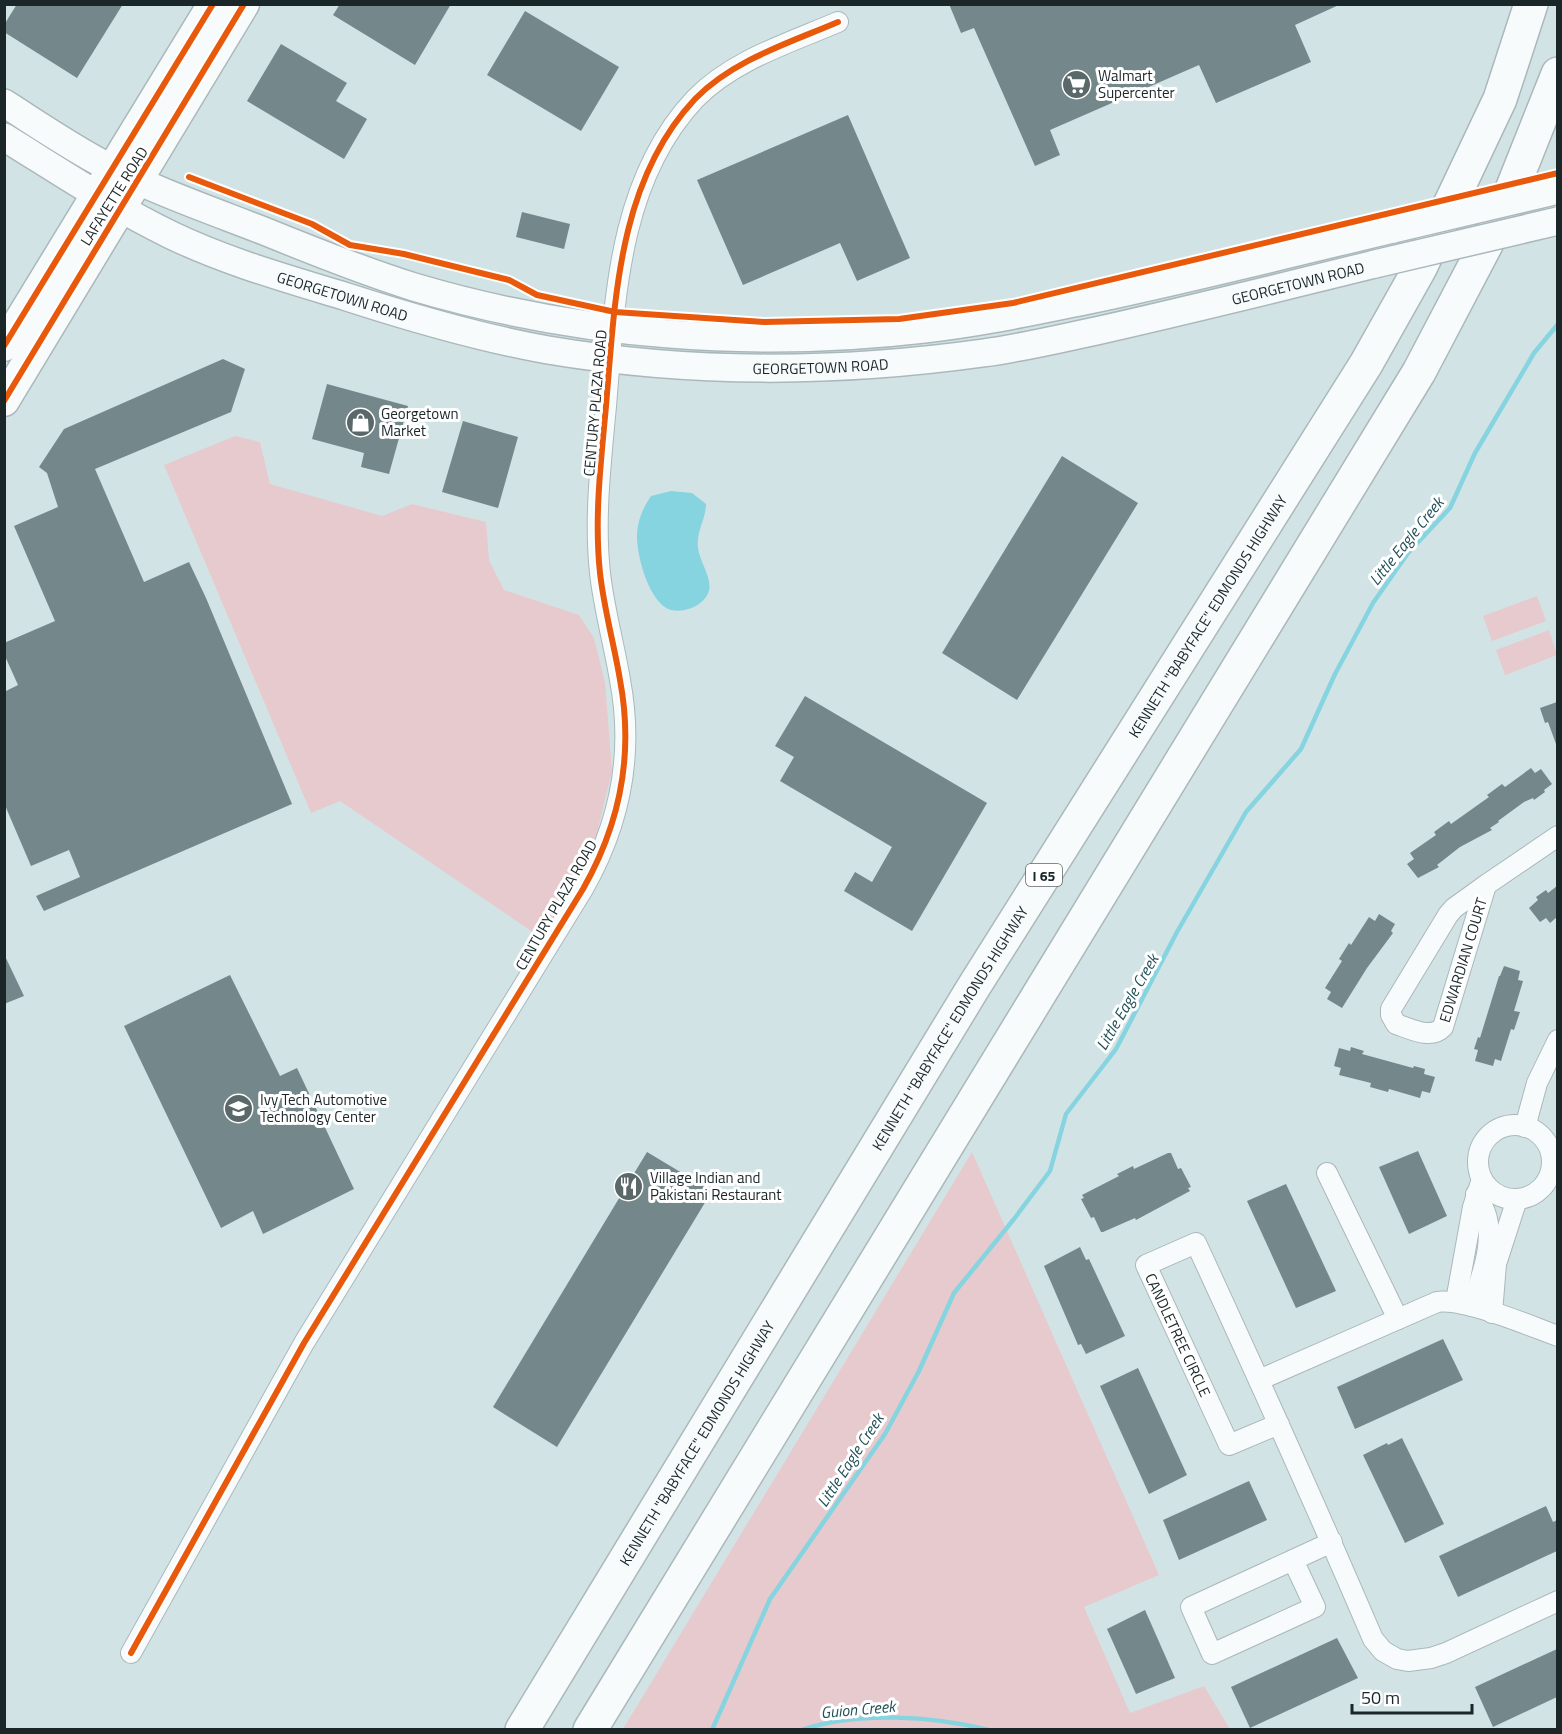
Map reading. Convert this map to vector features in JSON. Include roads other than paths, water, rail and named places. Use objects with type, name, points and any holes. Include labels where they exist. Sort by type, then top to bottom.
[{"type":"highway","name":"KENNETH \"BABYFACE\" EDMONDS HIGHWAY","points":[[522,1730],[973,988],[1366,364],[1420,268],[1500,99],[1531,4]]},
{"type":"highway","points":[[590,1730],[1419,372],[1503,212],[1557,75]]},
{"type":"main road","name":"LAFAYETTE ROAD","points":[[125,175],[213,4]]},
{"type":"main road","name":"LAFAYETTE ROAD","points":[[4,346],[108,202],[244,4]]},
{"type":"main road","name":"GEORGETOWN ROAD","points":[[4,103],[73,147],[125,175],[188,203],[414,287],[534,316],[613,328],[691,336],[782,339],[868,335],[927,329],[1042,310],[1145,288],[1557,190]]},
{"type":"main road","name":"GEORGETOWN ROAD","points":[[4,137],[108,202],[176,237],[308,286],[463,331],[544,349],[610,359],[747,368],[836,366],[930,360],[983,353],[1059,339],[1557,221]]},
{"type":"main road","name":"LAFAYETTE ROAD","points":[[4,401],[108,202]]},
{"type":"street","name":"CENTURY PLAZA ROAD","points":[[131,1653],[304,1343],[601,857],[616,812],[625,760],[624,710],[620,679],[600,578],[598,543],[601,468],[620,274],[631,217],[644,179],[672,127],[702,93],[733,69],[752,59],[838,22]]},
{"type":"street","name":"EDWARDIAN COURT","points":[[1486,885],[1443,1027],[1436,1032],[1426,1034],[1396,1024],[1391,1015],[1391,1009],[1448,915],[1454,908],[1486,885],[1557,836]]},
{"type":"street","points":[[1525,1127],[1537,1083],[1557,1040]]},
{"type":"street","points":[[1464,1304],[1479,1187],[1479,1155],[1487,1139],[1501,1128],[1513,1125],[1536,1132],[1545,1140],[1551,1151],[1550,1175],[1544,1186],[1535,1194],[1524,1199],[1517,1199],[1500,1196],[1490,1189],[1479,1187]]},
{"type":"street","points":[[1327,1173],[1398,1319]]},
{"type":"street","points":[[1492,1313],[1496,1264],[1517,1199]]},
{"type":"street","name":"CANDLETREE CIRCLE","points":[[1278,1424],[1229,1445],[1146,1264],[1196,1243],[1332,1542],[1373,1639],[1383,1651],[1397,1659],[1420,1660],[1435,1657],[1557,1601]]},
{"type":"street","points":[[1259,1380],[1437,1302],[1464,1304],[1557,1336]]},
{"type":"street","points":[[1293,1560],[1315,1606],[1212,1654],[1191,1607],[1332,1542]]},
{"type":"water","points":[[671,491],[692,493],[706,504],[698,548],[709,580],[709,591],[699,604],[680,611],[663,606],[650,589],[637,543],[640,519],[651,496]]},
{"type":"waterway","name":"Little Eagle Creek","points":[[712,1730],[770,1599],[885,1434],[919,1371],[954,1293],[1050,1171],[1066,1114],[1116,1049],[1177,932],[1246,812],[1301,749],[1335,674],[1373,603],[1408,553],[1450,508],[1475,453],[1534,353],[1558,324]]},
{"type":"waterway","name":"Guion Creek","points":[[802,1730],[824,1724],[871,1718],[944,1721],[989,1730]]},
{"type":"place","name":"Walmart Supercenter","points":[[1077,84]]},
{"type":"place","name":"Georgetown Market","points":[[360,422]]},
{"type":"place","name":"Ivy Tech Automotive Technology Center","points":[[239,1108]]},
{"type":"place","name":"Village Indian and Pakistani Restaurant","points":[[629,1186]]}]
